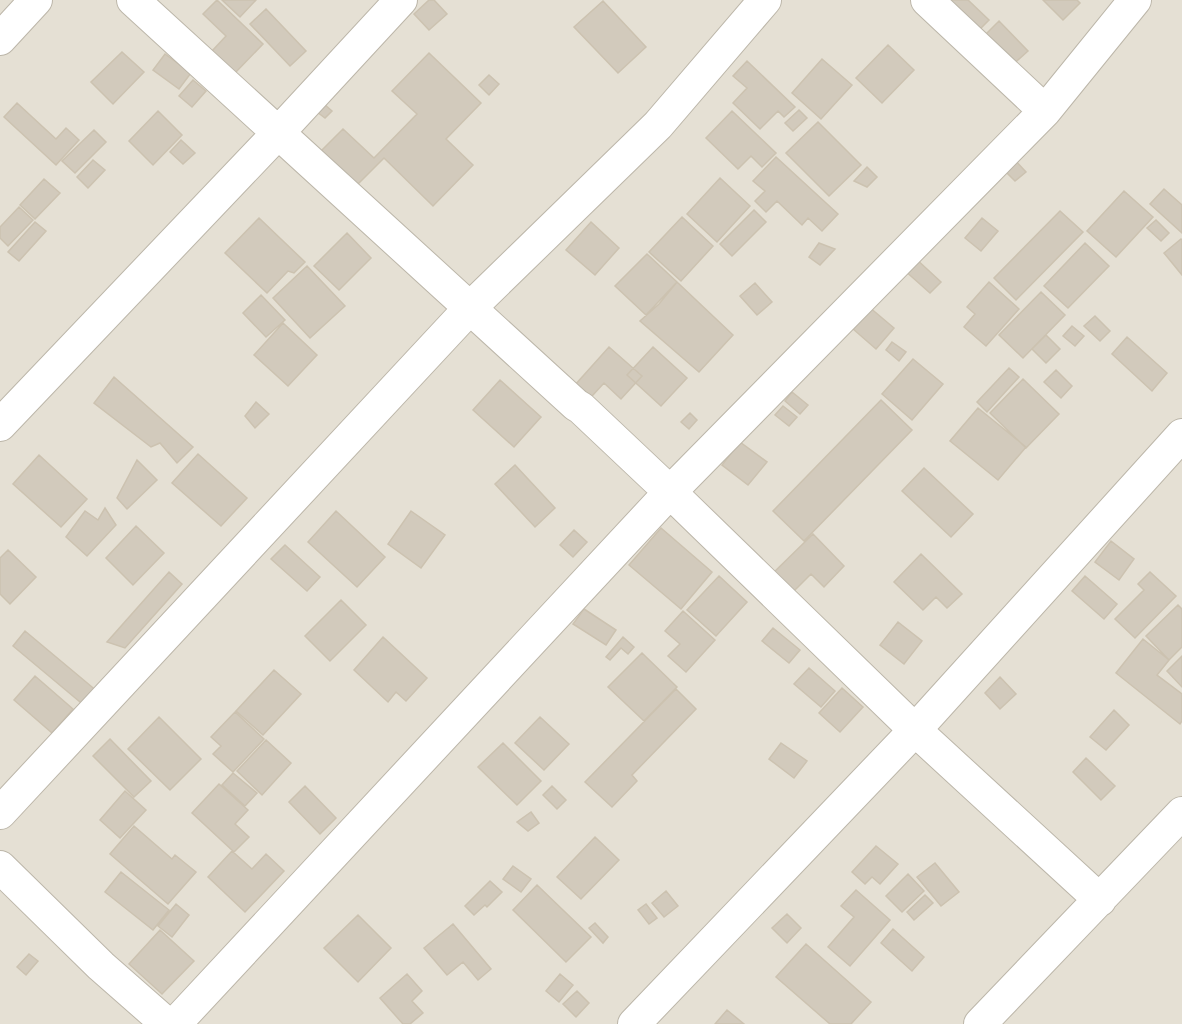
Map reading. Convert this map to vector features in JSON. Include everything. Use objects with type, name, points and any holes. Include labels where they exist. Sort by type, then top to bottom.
[{"type":"street","points":[[0,39],[36,0]]},
{"type":"street","points":[[133,0],[581,408],[915,730],[1100,900]]},
{"type":"street","points":[[0,426],[401,0]]},
{"type":"street","points":[[0,813],[470,308],[658,125],[765,0]]},
{"type":"street","points":[[927,0],[1045,111]]},
{"type":"street","points":[[176,1024],[670,492],[1045,111],[1135,0]]},
{"type":"street","points":[[634,1024],[915,730],[1182,435]]},
{"type":"street","points":[[980,1024],[1182,813]]},
{"type":"street","points":[[0,867],[101,966],[167,1024]]},
{"type":"shaded area","points":[[0,0],[1182,0],[1182,1024],[0,1024]]},
{"type":"building","points":[[217,0],[263,44],[235,73],[212,51],[226,36],[203,14]]},
{"type":"building","points":[[222,0],[256,0],[240,17]]},
{"type":"building","points":[[429,0],[434,0],[447,14],[429,30],[414,14]]},
{"type":"building","points":[[947,0],[968,0],[989,20],[972,37]]},
{"type":"building","points":[[1043,0],[1077,0],[1080,3],[1063,20]]},
{"type":"building","points":[[603,1],[646,47],[618,73],[574,27]]},
{"type":"building","points":[[266,9],[306,51],[290,66],[250,24]]},
{"type":"building","points":[[999,21],[1028,51],[1008,69],[980,40]]},
{"type":"building","points":[[888,45],[914,70],[882,103],[856,78]]},
{"type":"building","points":[[122,52],[144,72],[113,104],[91,82]]},
{"type":"building","points":[[429,53],[481,103],[446,139],[473,165],[433,206],[384,158],[349,193],[313,159],[343,129],[374,158],[417,114],[392,91]]},
{"type":"building","points":[[165,54],[191,73],[179,89],[153,70]]},
{"type":"building","points":[[822,59],[852,85],[821,119],[792,93]]},
{"type":"building","points":[[747,61],[795,107],[784,117],[778,111],[760,129],[733,103],[747,88],[733,76]]},
{"type":"building","points":[[489,75],[499,84],[489,95],[479,85]]},
{"type":"building","points":[[193,80],[206,91],[192,107],[179,96]]},
{"type":"building","points":[[17,103],[56,139],[66,128],[79,140],[56,165],[4,117]]},
{"type":"building","points":[[324,104],[332,111],[325,118],[317,112]]},
{"type":"building","points":[[799,110],[807,118],[793,131],[785,123]]},
{"type":"building","points":[[158,111],[182,135],[153,165],[129,141]]},
{"type":"building","points":[[732,111],[776,153],[762,167],[751,156],[738,169],[706,138]]},
{"type":"building","points":[[818,122],[861,165],[829,196],[786,153]]},
{"type":"building","points":[[94,130],[106,142],[75,173],[62,161]]},
{"type":"building","points":[[181,140],[195,153],[183,164],[170,152]]},
{"type":"building","points":[[776,157],[838,214],[822,231],[808,218],[802,225],[777,201],[766,212],[755,201],[765,191],[753,181]]},
{"type":"building","points":[[1013,158],[1026,172],[1015,181],[1002,168]]},
{"type":"building","points":[[93,160],[105,170],[88,188],[77,177]]},
{"type":"building","points":[[867,167],[877,177],[867,187],[854,181]]},
{"type":"building","points":[[720,178],[750,206],[717,242],[687,214]]},
{"type":"building","points":[[44,179],[60,193],[35,219],[20,205]]},
{"type":"building","points":[[1164,189],[1182,205],[1182,233],[1150,204]]},
{"type":"building","points":[[1124,191],[1153,217],[1116,257],[1087,231]]},
{"type":"building","points":[[19,207],[33,220],[8,246],[0,238],[0,227]]},
{"type":"building","points":[[754,210],[766,222],[732,256],[720,244]]},
{"type":"building","points":[[1060,211],[1083,232],[1016,300],[994,278]]},
{"type":"building","points":[[682,217],[713,246],[681,281],[649,252]]},
{"type":"building","points":[[259,218],[305,262],[294,273],[288,271],[267,293],[225,253]]},
{"type":"building","points":[[982,218],[998,231],[981,251],[965,238]]},
{"type":"building","points":[[1156,220],[1169,233],[1161,241],[1147,228]]},
{"type":"building","points":[[35,222],[46,231],[19,261],[8,252]]},
{"type":"building","points":[[591,222],[619,248],[595,275],[566,250]]},
{"type":"building","points":[[347,233],[371,258],[339,290],[314,266]]},
{"type":"building","points":[[1182,240],[1182,275],[1164,253]]},
{"type":"building","points":[[819,243],[835,249],[820,265],[809,257]]},
{"type":"building","points":[[1085,243],[1109,266],[1068,308],[1044,286]]},
{"type":"building","points":[[647,254],[677,282],[646,315],[615,286]]},
{"type":"building","points":[[914,257],[941,282],[930,293],[903,269]]},
{"type":"building","points":[[307,266],[345,306],[310,338],[273,298]]},
{"type":"building","points":[[677,282],[733,335],[699,372],[640,321],[659,304]]},
{"type":"building","points":[[989,282],[1019,309],[986,346],[964,327],[975,314],[967,307]]},
{"type":"building","points":[[755,283],[772,302],[757,315],[740,296]]},
{"type":"building","points":[[1041,292],[1065,315],[1023,358],[999,335]]},
{"type":"building","points":[[261,295],[285,320],[266,337],[243,313]]},
{"type":"building","points":[[862,301],[894,328],[876,349],[845,322]]},
{"type":"building","points":[[1095,316],[1110,331],[1100,341],[1084,326]]},
{"type":"building","points":[[283,323],[317,355],[288,386],[254,355]]},
{"type":"building","points":[[1072,326],[1084,336],[1075,346],[1063,336]]},
{"type":"building","points":[[1046,335],[1060,349],[1046,363],[1032,349]]},
{"type":"building","points":[[1127,337],[1167,373],[1152,391],[1112,354]]},
{"type":"building","points":[[892,342],[906,352],[899,361],[886,350]]},
{"type":"building","points":[[609,347],[642,376],[621,399],[604,383],[581,408],[566,395]]},
{"type":"building","points":[[653,347],[687,378],[661,406],[627,375]]},
{"type":"building","points":[[913,359],[943,384],[912,420],[882,394]]},
{"type":"building","points":[[1009,368],[1019,377],[987,412],[977,402]]},
{"type":"building","points":[[1056,370],[1072,386],[1061,398],[1044,382]]},
{"type":"building","points":[[114,377],[193,447],[177,463],[160,443],[151,447],[94,403]]},
{"type":"building","points":[[1023,379],[1059,414],[1026,448],[990,413]]},
{"type":"building","points":[[500,380],[541,417],[514,447],[473,410]]},
{"type":"building","points":[[792,392],[808,405],[800,414],[785,401]]},
{"type":"building","points":[[881,400],[912,430],[804,541],[773,511]]},
{"type":"building","points":[[256,402],[269,414],[255,428],[245,416]]},
{"type":"building","points":[[783,406],[797,417],[789,426],[775,415]]},
{"type":"building","points":[[978,408],[1026,447],[998,480],[950,441]]},
{"type":"building","points":[[690,413],[697,420],[689,429],[681,422]]},
{"type":"building","points":[[740,442],[767,462],[748,485],[722,465]]},
{"type":"building","points":[[198,454],[247,498],[221,526],[172,483]]},
{"type":"building","points":[[39,455],[87,499],[61,527],[13,484]]},
{"type":"building","points":[[137,460],[157,480],[127,509],[117,498]]},
{"type":"building","points":[[515,465],[555,508],[535,527],[495,484]]},
{"type":"building","points":[[924,468],[973,514],[951,537],[902,491]]},
{"type":"building","points":[[105,508],[116,525],[87,556],[66,537],[85,511],[98,520]]},
{"type":"building","points":[[336,511],[385,557],[357,587],[308,542]]},
{"type":"building","points":[[411,511],[445,535],[421,568],[388,544]]},
{"type":"building","points":[[136,526],[164,553],[133,585],[106,558]]},
{"type":"building","points":[[661,528],[712,572],[681,609],[629,565]]},
{"type":"building","points":[[574,530],[587,542],[573,557],[560,545]]},
{"type":"building","points":[[813,534],[844,566],[824,587],[811,574],[787,598],[768,578]]},
{"type":"building","points":[[1111,541],[1134,559],[1119,580],[1095,562]]},
{"type":"building","points":[[285,545],[320,577],[307,591],[271,559]]},
{"type":"building","points":[[8,550],[36,577],[10,604],[0,594],[0,558]]},
{"type":"building","points":[[921,554],[962,594],[947,608],[936,597],[923,610],[894,582]]},
{"type":"building","points":[[169,572],[182,584],[125,648],[107,642]]},
{"type":"building","points":[[1150,572],[1176,596],[1135,638],[1115,619],[1144,590],[1138,584]]},
{"type":"building","points":[[719,576],[747,602],[716,636],[687,610]]},
{"type":"building","points":[[1085,576],[1117,604],[1104,619],[1072,591]]},
{"type":"building","points":[[341,600],[366,625],[330,661],[305,636]]},
{"type":"building","points":[[1178,605],[1182,609],[1182,647],[1169,660],[1146,636]]},
{"type":"building","points":[[584,609],[616,630],[606,645],[573,624]]},
{"type":"building","points":[[683,611],[715,640],[686,672],[668,656],[680,644],[665,631]]},
{"type":"building","points":[[898,622],[922,641],[904,664],[880,645]]},
{"type":"building","points":[[773,628],[800,650],[789,663],[762,641]]},
{"type":"building","points":[[25,631],[98,692],[86,707],[13,646]]},
{"type":"building","points":[[383,637],[427,678],[406,701],[396,692],[388,702],[354,670]]},
{"type":"building","points":[[623,637],[634,647],[628,654],[621,648],[610,660],[606,657]]},
{"type":"building","points":[[1143,639],[1169,660],[1157,675],[1182,694],[1180,724],[1116,673]]},
{"type":"building","points":[[642,653],[677,687],[644,721],[608,687]]},
{"type":"building","points":[[1182,656],[1182,687],[1167,671]]},
{"type":"building","points":[[809,668],[835,691],[821,707],[794,684]]},
{"type":"building","points":[[274,670],[301,694],[263,735],[236,711]]},
{"type":"building","points":[[35,676],[73,709],[52,733],[14,700]]},
{"type":"building","points":[[1000,677],[1016,694],[1000,709],[985,693]]},
{"type":"building","points":[[842,688],[863,707],[840,732],[819,713]]},
{"type":"building","points":[[676,689],[696,709],[632,775],[637,781],[612,807],[585,782]]},
{"type":"building","points":[[1114,710],[1129,725],[1106,750],[1090,737]]},
{"type":"building","points":[[235,712],[264,739],[233,772],[213,754],[221,746],[211,737]]},
{"type":"building","points":[[159,717],[201,759],[170,790],[128,749]]},
{"type":"building","points":[[540,717],[569,744],[544,770],[515,743]]},
{"type":"building","points":[[110,739],[151,781],[134,797],[93,756]]},
{"type":"building","points":[[266,740],[291,763],[262,795],[237,771]]},
{"type":"building","points":[[503,743],[541,781],[517,805],[478,767]]},
{"type":"building","points":[[781,743],[807,761],[794,778],[769,759]]},
{"type":"building","points":[[1086,758],[1115,786],[1101,800],[1073,772]]},
{"type":"building","points":[[233,773],[257,793],[245,806],[222,785]]},
{"type":"building","points":[[219,784],[248,810],[235,824],[249,837],[234,852],[192,813]]},
{"type":"building","points":[[305,786],[336,818],[320,834],[289,802]]},
{"type":"building","points":[[552,786],[566,800],[557,809],[543,795]]},
{"type":"building","points":[[125,791],[146,810],[120,838],[100,820]]},
{"type":"building","points":[[531,812],[539,823],[528,831],[517,822]]},
{"type":"building","points":[[134,826],[172,859],[175,855],[196,872],[168,904],[110,854]]},
{"type":"building","points":[[595,837],[619,860],[581,899],[557,877]]},
{"type":"building","points":[[876,846],[898,864],[880,884],[872,877],[865,884],[852,872]]},
{"type":"building","points":[[232,851],[252,869],[266,854],[284,871],[245,912],[208,877]]},
{"type":"building","points":[[935,863],[959,892],[941,906],[917,877]]},
{"type":"building","points":[[513,866],[531,879],[521,892],[503,879]]},
{"type":"building","points":[[121,872],[169,910],[153,930],[105,892]]},
{"type":"building","points":[[908,874],[924,891],[902,912],[886,896]]},
{"type":"building","points":[[490,881],[502,892],[487,907],[485,905],[474,915],[465,906]]},
{"type":"building","points":[[537,885],[591,937],[566,962],[513,910]]},
{"type":"building","points":[[856,890],[890,920],[850,966],[828,947],[854,917],[841,906]]},
{"type":"building","points":[[666,891],[678,906],[664,917],[652,903]]},
{"type":"building","points":[[925,895],[933,903],[914,920],[907,912]]},
{"type":"building","points":[[176,904],[189,915],[172,937],[158,926]]},
{"type":"building","points":[[646,904],[657,918],[649,924],[638,910]]},
{"type":"building","points":[[787,914],[801,928],[787,943],[772,928]]},
{"type":"building","points":[[358,915],[391,948],[358,982],[324,948]]},
{"type":"building","points":[[595,923],[608,937],[603,943],[589,928]]},
{"type":"building","points":[[453,924],[491,969],[478,980],[463,962],[447,975],[424,948]]},
{"type":"building","points":[[893,929],[924,957],[912,971],[881,943]]},
{"type":"building","points":[[160,930],[194,961],[162,994],[129,964]]},
{"type":"building","points":[[806,944],[871,1002],[851,1024],[830,1024],[776,977]]},
{"type":"building","points":[[29,954],[38,961],[26,975],[17,967]]},
{"type":"building","points":[[407,974],[422,991],[412,1001],[423,1013],[410,1024],[403,1024],[380,998]]},
{"type":"building","points":[[560,974],[573,985],[559,1002],[546,991]]},
{"type":"building","points":[[577,991],[589,1003],[576,1017],[563,1004]]},
{"type":"building","points":[[727,1010],[744,1024],[715,1024]]}]
